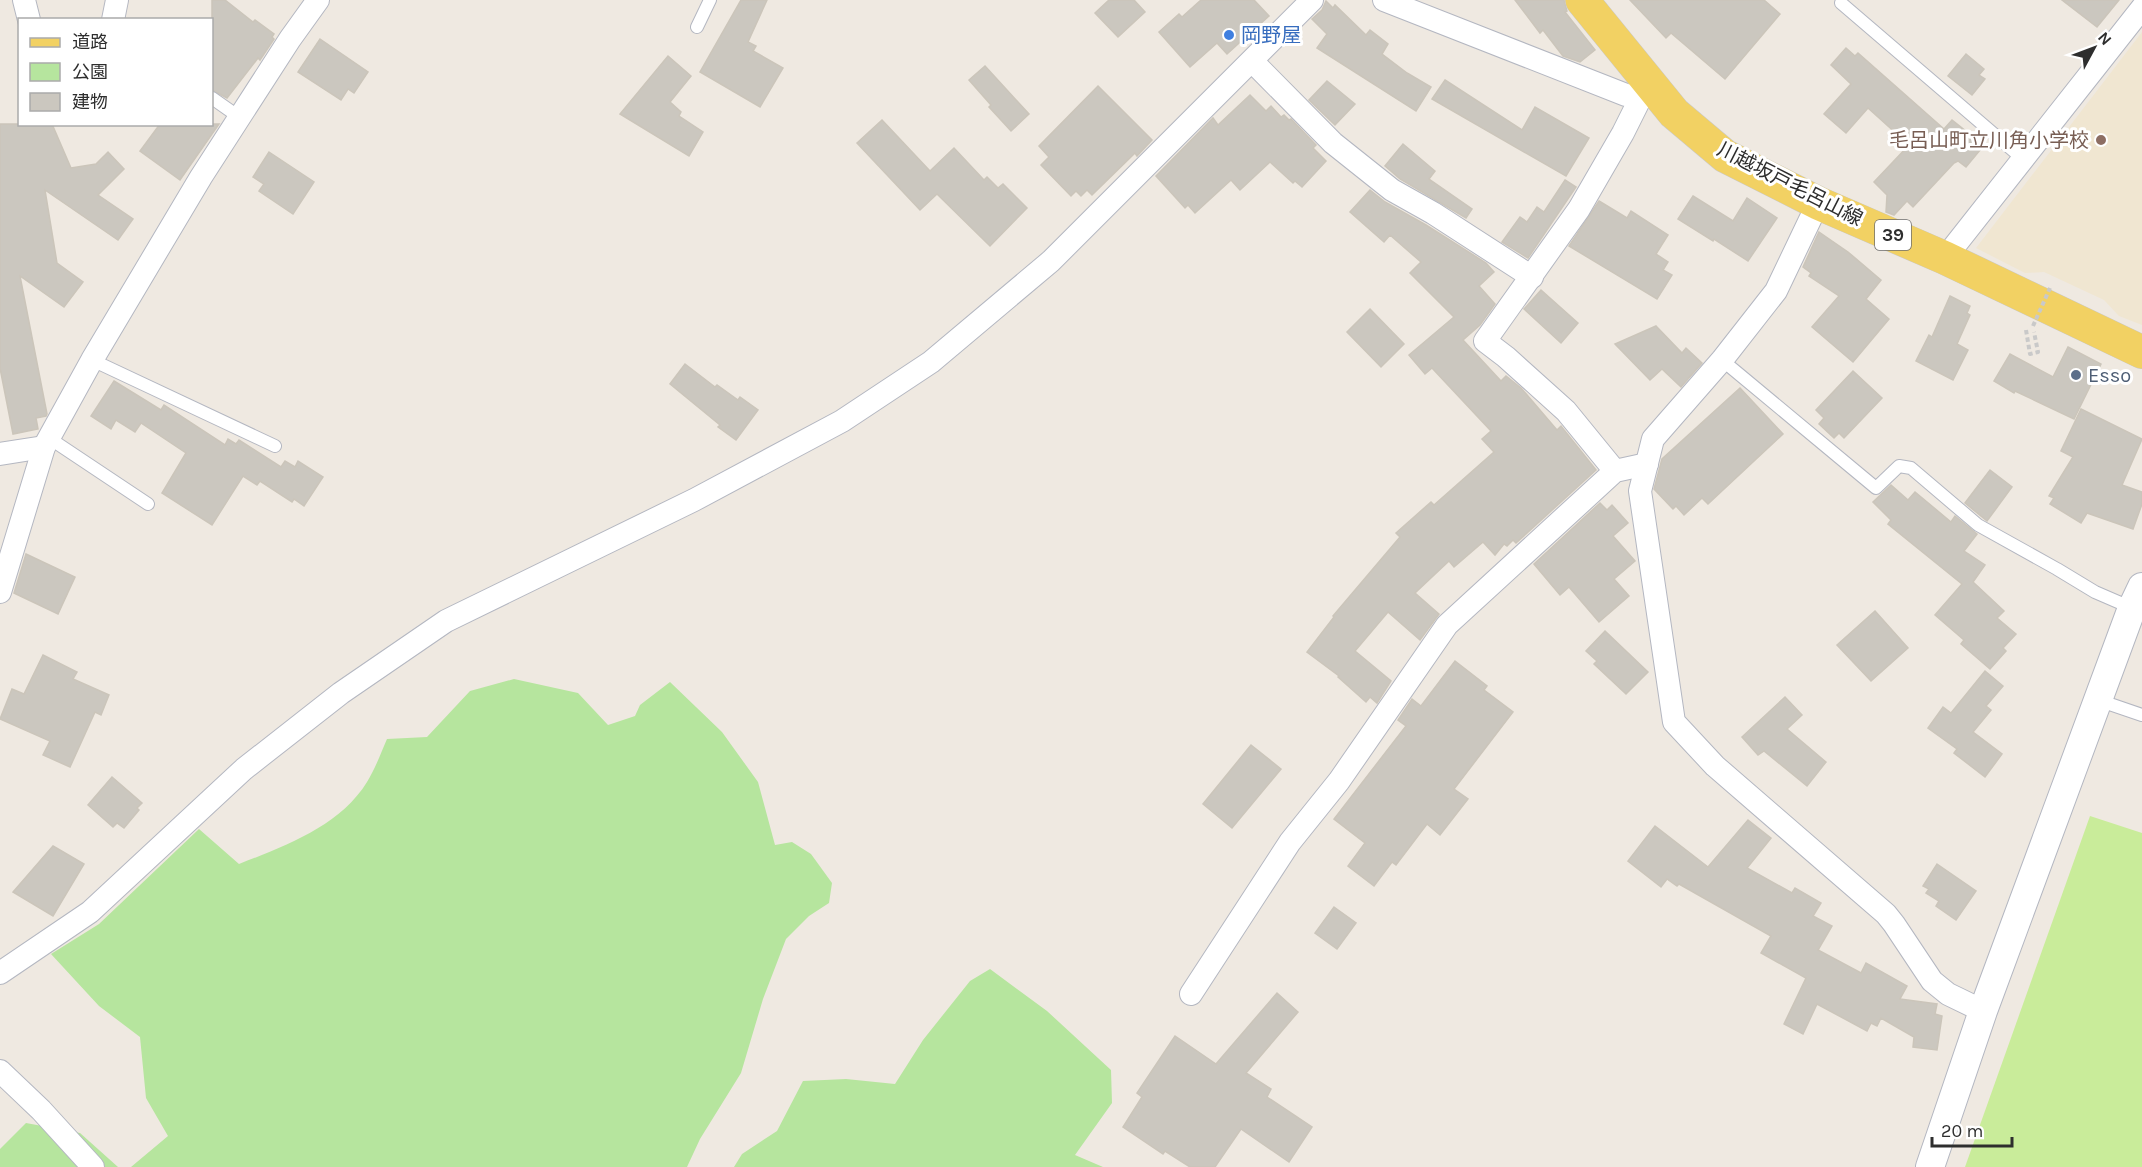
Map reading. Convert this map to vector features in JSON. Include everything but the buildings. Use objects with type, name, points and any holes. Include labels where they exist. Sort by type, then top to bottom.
[{"type":"main road","name":"川越坂戸毛呂山線","points":[[1582,0],[1650,96],[1725,156],[1818,203],[1945,258],[2142,352]]},
{"type":"street","points":[[24,0],[28,18]]},
{"type":"street","points":[[113,18],[117,0]]},
{"type":"street","points":[[0,592],[47,443],[92,360],[239,117],[318,0]]},
{"type":"street","points":[[0,973],[90,912],[244,769],[341,693],[446,621],[713,490],[842,421],[931,362],[1051,261],[1312,0]]},
{"type":"street","points":[[1384,0],[1626,95],[1650,96]]},
{"type":"street","points":[[1945,258],[2142,7],[2135,0]]},
{"type":"street","points":[[1252,61],[1333,143],[1392,190],[1433,213],[1532,276]]},
{"type":"street","points":[[1615,471],[1566,411],[1485,341],[1579,209],[1623,133],[1650,96]]},
{"type":"street","points":[[1818,203],[1776,291],[1722,360],[1653,439],[1640,491],[1674,722],[1715,766],[1886,914],[1932,981],[1948,994],[1983,1011]]},
{"type":"street","points":[[0,452],[47,443]]},
{"type":"street","points":[[1191,994],[1290,842],[1339,781],[1447,625],[1615,471],[1647,464]]},
{"type":"street","points":[[1930,1167],[1983,1011],[2137,597]]},
{"type":"street","points":[[0,1071],[41,1110],[93,1167]]},
{"type":"lane","points":[[697,27],[710,0]]},
{"type":"lane","points":[[1841,3],[2023,159]]},
{"type":"lane","points":[[213,99],[239,117]]},
{"type":"lane","points":[[92,360],[275,446]]},
{"type":"lane","points":[[1722,360],[1876,488],[1899,466],[1911,468],[1978,525],[2095,592],[2137,597]]},
{"type":"lane","points":[[47,443],[148,504]]},
{"type":"lane","points":[[2098,700],[2142,715]]},
{"type":"path","points":[[2025,330],[2030,354],[2038,352],[2033,326],[2050,288]]},
{"type":"shaded area","name":"毛呂山町立川角小学校","points":[[2142,32],[2142,325],[2119,316],[2104,300],[2044,272],[2025,273],[1976,248]]},
{"type":"green space","points":[[514,679],[578,693],[608,725],[635,716],[640,705],[670,682],[722,732],[758,782],[775,845],[792,842],[811,854],[832,883],[829,903],[809,916],[786,939],[763,999],[741,1073],[700,1139],[687,1167],[131,1167],[168,1136],[146,1098],[140,1037],[99,1006],[51,954],[99,924],[199,829],[239,864],[293,842],[327,823],[356,797],[370,777],[387,739],[427,737],[470,691]]},
{"type":"green space","points":[[2090,816],[2142,833],[2142,1167],[1965,1167]]},
{"type":"green space","points":[[990,969],[1047,1011],[1111,1070],[1112,1103],[1075,1155],[1103,1167],[734,1167],[742,1154],[777,1131],[803,1081],[846,1079],[895,1084],[923,1040],[970,981]]},
{"type":"green space","points":[[26,1123],[80,1133],[118,1167],[0,1167],[0,1149]]},
{"type":"place","name":"岡野屋","points":[[1229,35]]},
{"type":"place","name":"毛呂山町立川角小学校","points":[[2101,140]]},
{"type":"place","name":"Esso","points":[[2076,375]]}]
